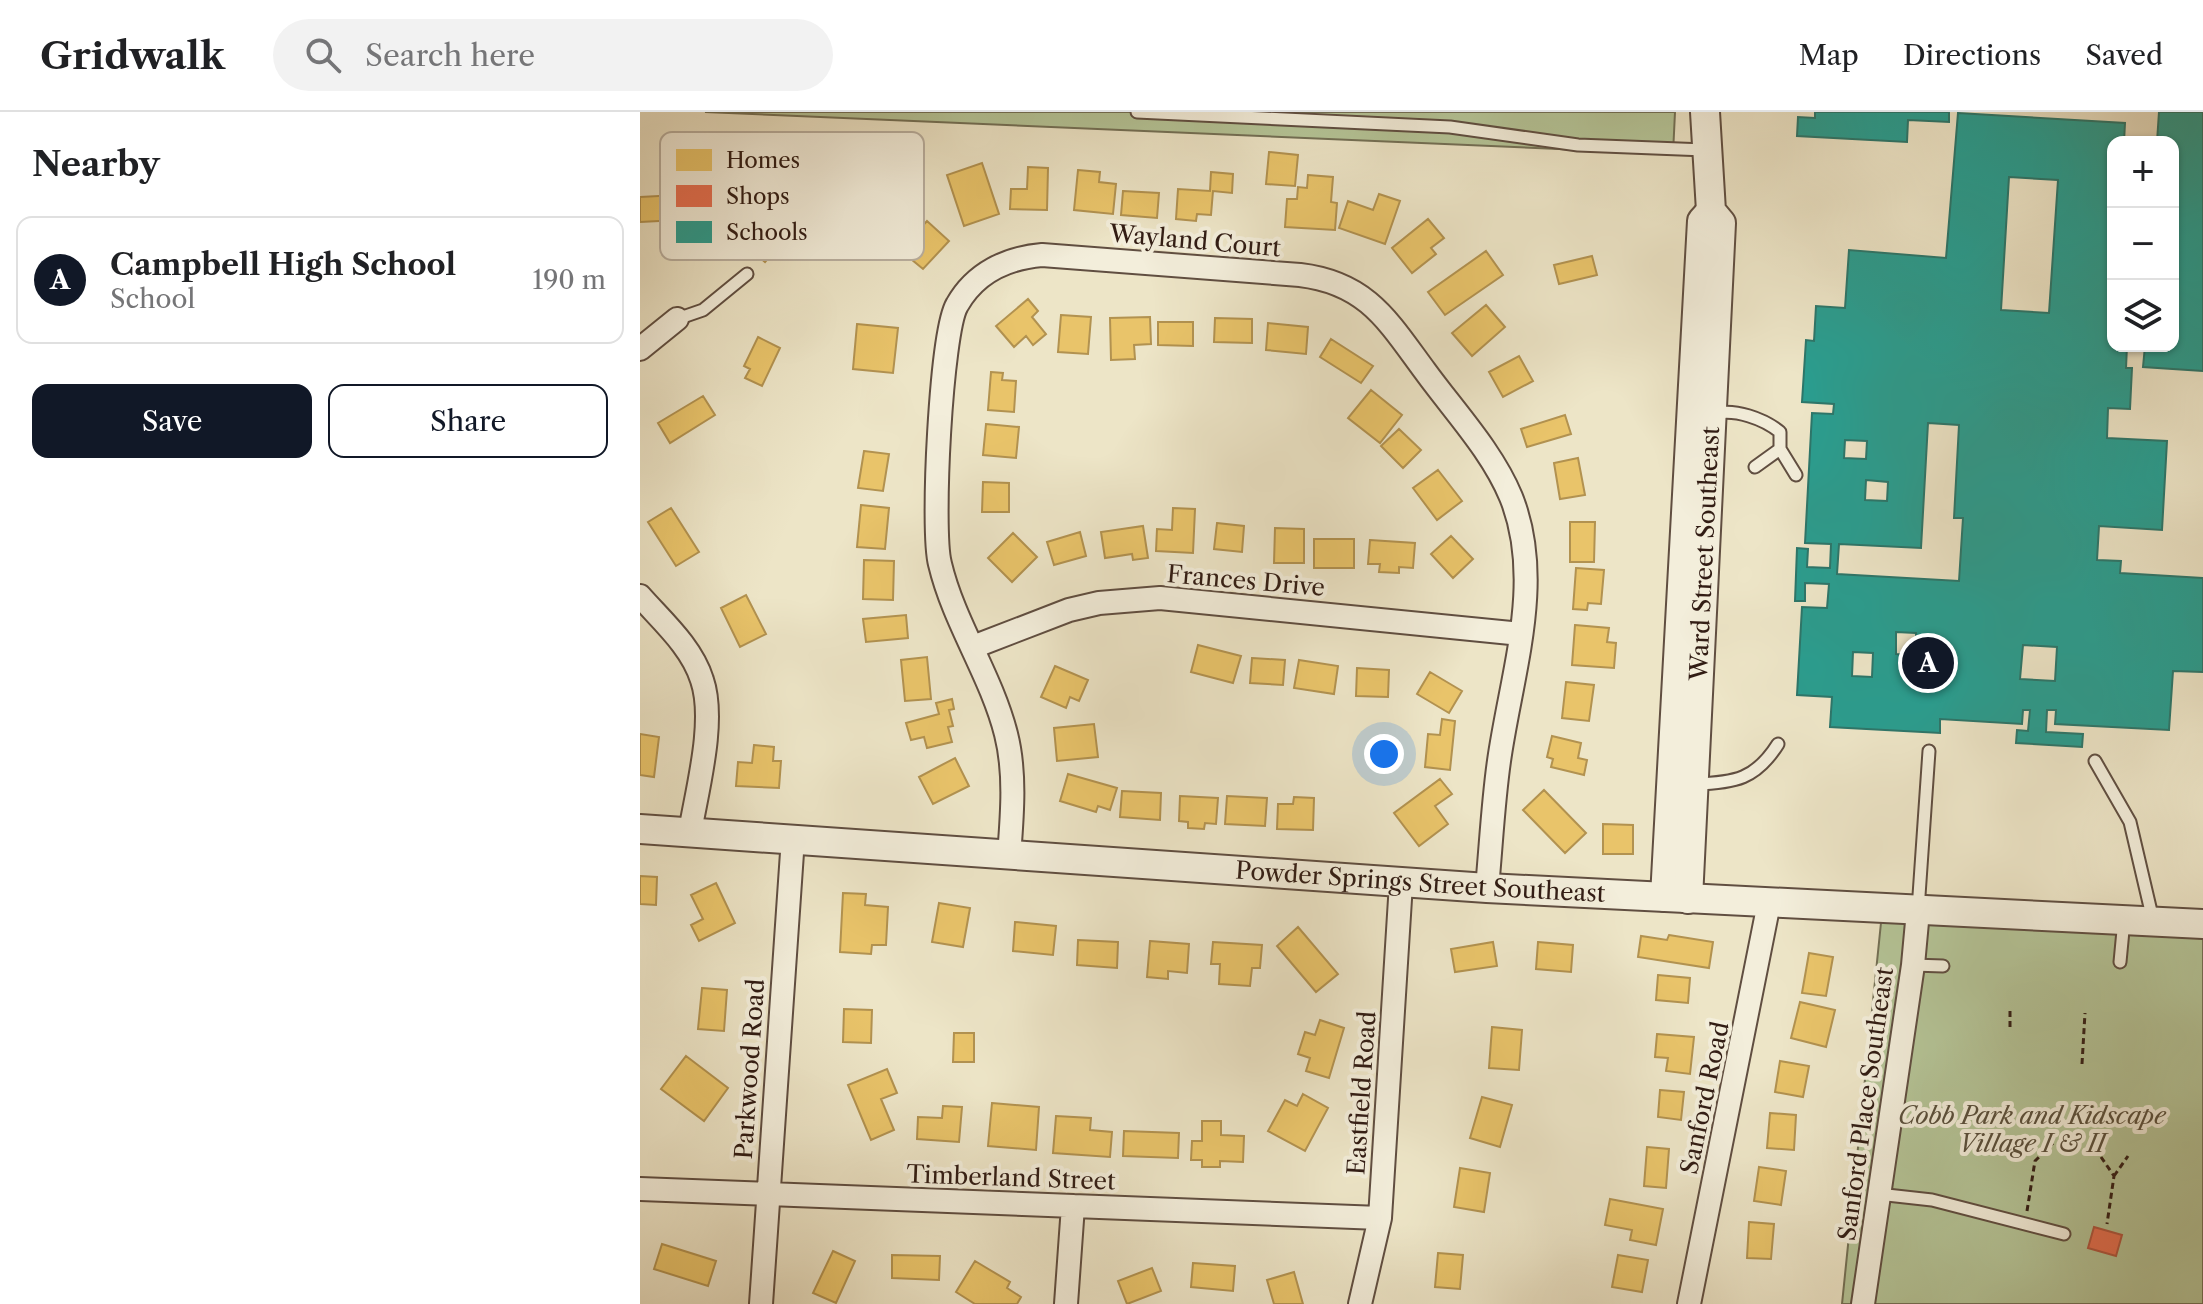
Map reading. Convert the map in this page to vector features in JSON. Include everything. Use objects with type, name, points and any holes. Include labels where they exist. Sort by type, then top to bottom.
[{"type":"street","name":"Ward Street Southeast","points":[[1682,783],[1713,414],[1721,223],[1711,211],[1710,149],[1705,112]]},
{"type":"street","name":"Ward Street Southeast","points":[[1677,898],[1690,434],[1702,221],[1711,211]]},
{"type":"street","name":"Wayland Court","points":[[1009,856],[1012,796],[1007,736],[939,563],[936,523],[946,337],[950,317],[970,287],[1003,262],[1042,255],[1300,275],[1323,278],[1356,291],[1398,335],[1499,473],[1511,497],[1525,555],[1521,634],[1499,758],[1487,888]]},
{"type":"street","points":[[640,349],[677,319]]},
{"type":"street","points":[[640,596],[689,653],[703,681],[705,740],[690,832]]},
{"type":"street","name":"Frances Drive","points":[[973,647],[1069,610],[1099,603],[1160,598],[1521,634]]},
{"type":"street","name":"Powder Springs Street Southeast","points":[[640,829],[1401,883],[2203,924]]},
{"type":"street","name":"Parkwood Road","points":[[761,1304],[793,838]]},
{"type":"street","name":"Eastfield Road","points":[[1360,1304],[1380,1218],[1401,883]]},
{"type":"street","name":"Sanford Road","points":[[1689,1304],[1769,903]]},
{"type":"street","name":"Sanford Place Southeast","points":[[1863,1304],[1913,965],[1918,911]]},
{"type":"street","name":"Timberland Street","points":[[640,1189],[1380,1218]]},
{"type":"street","points":[[1066,1304],[1073,1206]]},
{"type":"lane","points":[[1137,112],[1450,127],[1578,145],[1710,149]]},
{"type":"lane","points":[[677,319],[711,304],[747,274]]},
{"type":"lane","points":[[1690,434],[1713,414],[1722,411],[1767,421],[1780,432],[1780,449],[1796,475]]},
{"type":"lane","points":[[1755,467],[1780,449]]},
{"type":"lane","points":[[1682,783],[1737,780],[1764,766],[1778,744]]},
{"type":"lane","points":[[1918,911],[1929,751]]},
{"type":"lane","points":[[2095,761],[2130,822],[2151,899],[2153,921]]},
{"type":"lane","points":[[2120,962],[2124,920]]},
{"type":"lane","points":[[1913,965],[1943,966]]},
{"type":"lane","points":[[1878,1194],[1932,1200],[2064,1234]]},
{"type":"path","points":[[2010,1010],[2010,1027]]},
{"type":"path","points":[[2082,1064],[2085,1013]]},
{"type":"path","points":[[2027,1223],[2029,1183],[2035,1161],[2053,1143]]},
{"type":"path","points":[[2107,1224],[2114,1176],[2128,1156]]},
{"type":"path","points":[[2101,1157],[2114,1176]]},
{"type":"green space","points":[[705,112],[1675,112],[1673,154]]},
{"type":"green space","name":"Cobb Park and Kidscape Village I & II","points":[[1882,913],[2203,925],[2203,1304],[1842,1304]]},
{"type":"building: Homes","points":[[1269,152],[1298,155],[1295,186],[1266,184]]},
{"type":"building: Homes","points":[[982,163],[999,214],[964,226],[947,175]]},
{"type":"building: Homes","points":[[1028,167],[1048,168],[1047,210],[1010,209],[1011,189],[1027,189]]},
{"type":"building: Homes","points":[[1078,170],[1100,172],[1099,182],[1116,184],[1113,214],[1074,210]]},
{"type":"building: Homes","points":[[1211,172],[1233,174],[1232,193],[1213,191],[1211,215],[1197,214],[1196,221],[1176,219],[1178,189],[1210,191]]},
{"type":"building: Homes","points":[[1308,175],[1333,177],[1331,202],[1337,203],[1335,230],[1285,227],[1287,199],[1297,199],[1298,187],[1307,188]]},
{"type":"building: Homes","points":[[1123,191],[1159,193],[1157,218],[1121,215]]},
{"type":"building: Homes","points":[[1379,194],[1400,201],[1385,244],[1339,228],[1348,201],[1373,210]]},
{"type":"building: Homes","points":[[660,196],[660,221],[640,222],[640,197]]},
{"type":"building: Homes","points":[[1428,219],[1444,238],[1431,248],[1436,254],[1412,273],[1392,248]]},
{"type":"building: Homes","points":[[927,221],[949,241],[923,269],[912,260],[924,260],[924,224]]},
{"type":"building: Homes","points":[[1486,251],[1503,275],[1445,315],[1428,292]]},
{"type":"building: Homes","points":[[1592,256],[1597,275],[1559,284],[1554,265]]},
{"type":"building: Homes","points":[[1028,299],[1038,311],[1032,317],[1046,334],[1033,345],[1026,336],[1014,347],[996,326]]},
{"type":"building: Homes","points":[[1486,305],[1505,327],[1472,356],[1452,333]]},
{"type":"building: Homes","points":[[1061,315],[1091,317],[1088,354],[1058,352]]},
{"type":"building: Homes","points":[[1150,317],[1151,344],[1134,345],[1135,359],[1111,360],[1110,318]]},
{"type":"building: Homes","points":[[1215,318],[1252,319],[1252,343],[1214,342]]},
{"type":"building: Homes","points":[[1158,322],[1193,322],[1193,346],[1158,345]]},
{"type":"building: Homes","points":[[1268,323],[1308,327],[1306,354],[1266,350]]},
{"type":"building: Homes","points":[[857,324],[898,328],[893,373],[853,369]]},
{"type":"building: Homes","points":[[758,337],[780,348],[762,386],[745,378],[750,369],[744,366]]},
{"type":"building: Homes","points":[[1331,339],[1373,366],[1361,383],[1320,357]]},
{"type":"building: Homes","points":[[1519,356],[1533,381],[1503,397],[1489,372]]},
{"type":"building: Homes","points":[[991,372],[1003,373],[1002,380],[1016,381],[1014,412],[988,410]]},
{"type":"building: Homes","points":[[1371,390],[1402,415],[1380,443],[1348,418]]},
{"type":"building: Homes","points":[[703,396],[715,415],[670,443],[658,423]]},
{"type":"building: Homes","points":[[1565,415],[1571,434],[1527,447],[1521,429]]},
{"type":"building: Homes","points":[[986,424],[1019,427],[1016,458],[983,455]]},
{"type":"building: Homes","points":[[1399,429],[1421,450],[1403,468],[1381,446]]},
{"type":"building: Homes","points":[[864,451],[889,454],[883,491],[858,488]]},
{"type":"building: Homes","points":[[1578,458],[1585,495],[1560,499],[1554,463]]},
{"type":"building: Homes","points":[[1438,470],[1462,501],[1437,520],[1413,488]]},
{"type":"building: Homes","points":[[983,482],[1009,483],[1009,512],[982,512]]},
{"type":"building: Homes","points":[[861,505],[889,508],[885,549],[857,547]]},
{"type":"building: Homes","points":[[671,508],[699,552],[676,566],[648,522]]},
{"type":"building: Homes","points":[[1173,508],[1195,509],[1193,553],[1156,551],[1157,529],[1172,530]]},
{"type":"building: Homes","points":[[1570,522],[1595,522],[1594,562],[1570,562]]},
{"type":"building: Homes","points":[[1217,523],[1244,526],[1242,552],[1214,549]]},
{"type":"building: Homes","points":[[1143,526],[1148,558],[1133,560],[1132,554],[1105,558],[1101,532]]},
{"type":"building: Homes","points":[[1275,528],[1304,529],[1304,563],[1274,563]]},
{"type":"building: Homes","points":[[1080,532],[1086,556],[1054,565],[1047,542]]},
{"type":"building: Homes","points":[[1013,533],[1037,557],[1012,582],[988,558]]},
{"type":"building: Homes","points":[[1451,536],[1473,559],[1453,578],[1431,554]]},
{"type":"building: Homes","points":[[1314,539],[1354,539],[1354,568],[1314,568]]},
{"type":"building: Homes","points":[[1370,540],[1415,543],[1413,568],[1399,567],[1399,573],[1379,572],[1380,564],[1368,564]]},
{"type":"building: Homes","points":[[864,560],[894,561],[893,600],[863,599]]},
{"type":"building: Homes","points":[[1576,568],[1604,570],[1601,604],[1588,603],[1587,610],[1573,609]]},
{"type":"building: Homes","points":[[746,595],[766,634],[740,647],[721,608]]},
{"type":"building: Homes","points":[[906,615],[908,638],[866,642],[863,619]]},
{"type":"building: Homes","points":[[1575,625],[1609,628],[1607,642],[1616,643],[1614,668],[1572,665]]},
{"type":"building: Homes","points":[[1198,645],[1241,656],[1233,683],[1191,672]]},
{"type":"building: Homes","points":[[927,657],[931,699],[905,701],[901,660]]},
{"type":"building: Homes","points":[[1252,658],[1285,660],[1283,685],[1250,683]]},
{"type":"building: Homes","points":[[1299,660],[1338,666],[1334,694],[1294,688]]},
{"type":"building: Homes","points":[[1055,666],[1088,680],[1079,701],[1070,697],[1066,708],[1041,697]]},
{"type":"building: Homes","points":[[1357,668],[1389,670],[1388,697],[1356,696]]},
{"type":"building: Homes","points":[[1430,672],[1462,691],[1449,713],[1417,694]]},
{"type":"building: Homes","points":[[1566,682],[1594,685],[1589,721],[1562,718]]},
{"type":"building: Homes","points":[[952,699],[954,709],[949,710],[953,726],[948,727],[952,742],[927,748],[924,737],[911,740],[906,723],[939,714],[936,703]]},
{"type":"building: Homes","points":[[1442,719],[1455,721],[1450,770],[1425,767],[1428,734],[1440,735]]},
{"type":"building: Homes","points":[[1094,724],[1098,757],[1057,761],[1054,728]]},
{"type":"building: Homes","points":[[640,734],[659,737],[654,777],[640,775]]},
{"type":"building: Homes","points":[[1552,736],[1581,743],[1578,758],[1587,760],[1584,775],[1551,767],[1553,759],[1547,757]]},
{"type":"building: Homes","points":[[754,745],[774,747],[773,761],[781,761],[779,788],[736,786],[738,762],[752,763]]},
{"type":"building: Homes","points":[[955,758],[969,786],[933,804],[919,777]]},
{"type":"building: Homes","points":[[1068,774],[1117,788],[1110,810],[1098,806],[1096,812],[1060,801]]},
{"type":"building: Homes","points":[[1440,779],[1452,794],[1435,806],[1448,824],[1419,846],[1394,813]]},
{"type":"building: Homes","points":[[1544,790],[1586,833],[1565,853],[1523,810]]},
{"type":"building: Homes","points":[[1122,791],[1161,793],[1160,820],[1120,817]]},
{"type":"building: Homes","points":[[1180,796],[1218,798],[1216,824],[1205,823],[1204,829],[1188,828],[1188,822],[1179,821]]},
{"type":"building: Homes","points":[[1227,796],[1267,798],[1265,826],[1225,824]]},
{"type":"building: Homes","points":[[1294,797],[1314,798],[1313,830],[1277,829],[1278,804],[1293,804]]},
{"type":"building: Homes","points":[[1603,824],[1633,825],[1633,854],[1603,854]]},
{"type":"building: Homes","points":[[640,876],[657,877],[656,905],[640,904]]},
{"type":"building: Homes","points":[[716,883],[735,923],[699,941],[691,925],[703,919],[691,895]]},
{"type":"building: Homes","points":[[843,893],[866,894],[865,905],[888,907],[886,945],[872,945],[871,954],[840,952]]},
{"type":"building: Homes","points":[[939,903],[970,908],[963,947],[932,942]]},
{"type":"building: Homes","points":[[1015,922],[1056,926],[1053,955],[1013,951]]},
{"type":"building: Homes","points":[[1298,927],[1338,974],[1316,992],[1277,946]]},
{"type":"building: Homes","points":[[1669,935],[1713,942],[1709,968],[1638,957],[1641,936],[1667,940]]},
{"type":"building: Homes","points":[[1078,940],[1118,942],[1117,968],[1077,965]]},
{"type":"building: Homes","points":[[1150,941],[1189,944],[1187,973],[1168,971],[1168,979],[1147,977]]},
{"type":"building: Homes","points":[[1213,942],[1262,945],[1260,968],[1252,968],[1250,986],[1219,984],[1220,964],[1211,964]]},
{"type":"building: Homes","points":[[1493,942],[1497,966],[1455,972],[1451,949]]},
{"type":"building: Homes","points":[[1538,942],[1573,945],[1571,972],[1536,969]]},
{"type":"building: Homes","points":[[1809,953],[1833,957],[1826,996],[1802,993]]},
{"type":"building: Homes","points":[[1658,975],[1690,978],[1688,1003],[1656,1000]]},
{"type":"building: Homes","points":[[702,988],[727,990],[724,1031],[698,1029]]},
{"type":"building: Homes","points":[[1800,1002],[1835,1010],[1826,1047],[1791,1038]]},
{"type":"building: Homes","points":[[844,1009],[872,1010],[871,1043],[843,1042]]},
{"type":"building: Homes","points":[[1320,1020],[1344,1028],[1329,1078],[1306,1071],[1310,1058],[1298,1054],[1305,1032],[1315,1035]]},
{"type":"building: Homes","points":[[1492,1027],[1522,1030],[1519,1070],[1489,1068]]},
{"type":"building: Homes","points":[[954,1033],[974,1033],[974,1062],[953,1062]]},
{"type":"building: Homes","points":[[1657,1034],[1694,1037],[1690,1074],[1666,1071],[1668,1058],[1655,1057]]},
{"type":"building: Homes","points":[[686,1056],[728,1088],[704,1121],[661,1089]]},
{"type":"building: Homes","points":[[1780,1061],[1809,1066],[1803,1097],[1775,1092]]},
{"type":"building: Homes","points":[[887,1069],[897,1093],[881,1099],[894,1130],[871,1140],[848,1085]]},
{"type":"building: Homes","points":[[1660,1090],[1684,1092],[1681,1120],[1658,1117]]},
{"type":"building: Homes","points":[[1303,1094],[1328,1108],[1305,1151],[1268,1131],[1285,1100],[1297,1106]]},
{"type":"building: Homes","points":[[1482,1097],[1512,1105],[1500,1147],[1470,1138]]},
{"type":"building: Homes","points":[[992,1103],[1039,1107],[1036,1150],[988,1146]]},
{"type":"building: Homes","points":[[943,1106],[962,1107],[959,1142],[917,1139],[918,1117],[942,1118]]},
{"type":"building: Homes","points":[[1770,1113],[1796,1115],[1794,1150],[1767,1148]]},
{"type":"building: Homes","points":[[1056,1116],[1091,1118],[1090,1130],[1112,1132],[1110,1157],[1053,1153]]},
{"type":"building: Homes","points":[[1202,1121],[1221,1121],[1221,1135],[1244,1136],[1243,1162],[1220,1161],[1220,1167],[1202,1167],[1202,1160],[1191,1160],[1192,1141],[1202,1141]]},
{"type":"building: Homes","points":[[1124,1131],[1179,1133],[1178,1158],[1123,1156]]},
{"type":"building: Homes","points":[[1647,1147],[1669,1149],[1666,1188],[1644,1186]]},
{"type":"building: Homes","points":[[1759,1167],[1786,1171],[1781,1205],[1754,1201]]},
{"type":"building: Homes","points":[[1460,1168],[1490,1173],[1484,1212],[1454,1207]]},
{"type":"building: Homes","points":[[1610,1199],[1663,1209],[1656,1245],[1630,1240],[1632,1230],[1605,1225]]},
{"type":"building: Homes","points":[[1749,1222],[1774,1224],[1771,1259],[1747,1258]]},
{"type":"building: Homes","points":[[662,1244],[716,1261],[708,1286],[654,1269]]},
{"type":"building: Homes","points":[[833,1251],[855,1261],[836,1303],[813,1293]]},
{"type":"building: Homes","points":[[1438,1253],[1463,1255],[1460,1289],[1435,1287]]},
{"type":"building: Homes","points":[[892,1255],[940,1256],[939,1280],[892,1278]]},
{"type":"building: Homes","points":[[1618,1255],[1648,1260],[1642,1292],[1612,1287]]},
{"type":"building: Homes","points":[[975,1261],[1010,1282],[1007,1288],[1021,1297],[1017,1304],[975,1304],[956,1292]]},
{"type":"building: Homes","points":[[1193,1263],[1235,1266],[1233,1291],[1191,1287]]},
{"type":"building: Homes","points":[[1152,1268],[1161,1291],[1127,1304],[1118,1281]]},
{"type":"building: Homes","points":[[1294,1272],[1303,1304],[1274,1304],[1267,1280]]},
{"type":"building: Shops","points":[[2094,1227],[2122,1235],[2116,1256],[2088,1248]]},
{"type":"building: Schools","points":[[1815,112],[1949,112],[1949,122],[1908,120],[1907,142],[1797,136],[1798,117],[1815,118]]},
{"type":"building: Schools","points":[[2159,112],[2203,112],[2203,371],[2143,367],[2144,352],[2179,352],[2179,136],[2157,136]]},
{"type":"building: Schools","points":[[1958,113],[2125,123],[2124,136],[2107,136],[2107,352],[2127,352],[2126,368],[2132,368],[2130,409],[2108,408],[2107,438],[2167,441],[2162,530],[2099,526],[2097,560],[2121,561],[2120,573],[2203,578],[2203,672],[2173,671],[2169,730],[2055,724],[2056,710],[2047,710],[2046,732],[2083,734],[2082,747],[2016,743],[2017,730],[2028,731],[2030,710],[2023,710],[2022,724],[1940,719],[1940,733],[1830,727],[1832,697],[1797,695],[1802,607],[1827,608],[1829,584],[1805,583],[1805,601],[1795,601],[1797,548],[1808,549],[1807,567],[1830,568],[1831,544],[1805,543],[1812,413],[1833,414],[1834,404],[1802,402],[1806,340],[1814,341],[1816,306],[1845,308],[1849,250],[1946,258]],"holes":[[[2009,177],[2058,180],[2049,313],[2001,310]],[[1928,423],[1959,425],[1954,518],[1963,518],[1959,581],[1837,574],[1839,544],[1921,548]],[[1845,440],[1867,441],[1866,459],[1844,458]],[[1866,480],[1888,482],[1887,501],[1865,500]],[[1896,632],[1916,633],[1916,655],[1896,654]],[[2023,645],[2057,647],[2055,681],[2020,679]],[[1853,652],[1873,653],[1872,677],[1852,676]]]},
{"type":"place","name":"Campbell High School","points":[[1928,663]]}]
